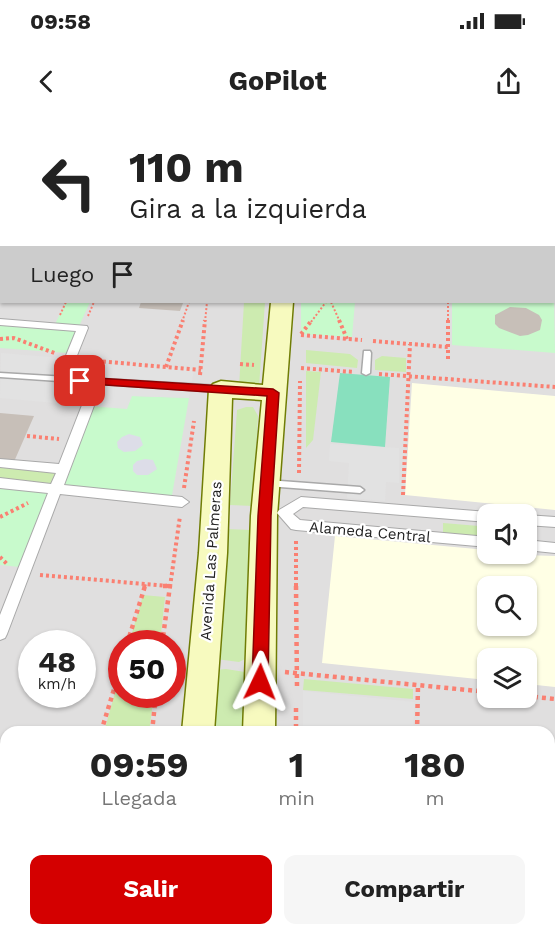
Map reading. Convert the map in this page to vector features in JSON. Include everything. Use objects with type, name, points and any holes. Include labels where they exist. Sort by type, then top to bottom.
[{"type":"main road","points":[[259,726],[267,483],[282,303]]},
{"type":"main road","points":[[210,388],[273,393]]},
{"type":"main road","name":"Avenida Las Palmeras","points":[[199,726],[213,553],[210,388]]},
{"type":"street","points":[[0,322],[82,328],[62,380]]},
{"type":"street","points":[[0,634],[97,382]]},
{"type":"street","points":[[0,463],[64,469]]},
{"type":"street","points":[[0,483],[182,502]]},
{"type":"street","name":"Alameda Central","points":[[477,516],[301,502],[284,513],[296,525],[477,541]]},
{"type":"street","points":[[537,521],[555,522]]},
{"type":"street","points":[[537,547],[555,548]]},
{"type":"lane","points":[[366,373],[367,353]]},
{"type":"lane","points":[[0,375],[210,388]]},
{"type":"lane","points":[[267,483],[360,490]]},
{"type":"path","points":[[166,367],[189,303]]},
{"type":"path","points":[[164,630],[182,502],[210,388],[201,370],[207,303]]},
{"type":"path","points":[[300,335],[328,303]]},
{"type":"path","points":[[329,303],[347,339]]},
{"type":"path","points":[[448,303],[448,359]]},
{"type":"path","points":[[0,339],[14,338],[70,359],[201,370]]},
{"type":"path","points":[[402,510],[410,344]]},
{"type":"path","points":[[298,479],[300,361]]},
{"type":"path","points":[[240,364],[261,365]]},
{"type":"path","points":[[301,368],[555,387]]},
{"type":"path","points":[[27,436],[75,440]]},
{"type":"path","points":[[296,525],[297,687]]},
{"type":"path","points":[[24,573],[169,586]]},
{"type":"path","points":[[131,630],[145,584]]},
{"type":"path","points":[[261,670],[477,691]]},
{"type":"path","points":[[417,726],[418,686]]},
{"type":"path","points":[[537,697],[555,699]]},
{"type":"path","points":[[103,726],[108,708]]},
{"type":"path","points":[[153,726],[155,708]]},
{"type":"path","points":[[296,726],[297,708]]},
{"type":"shaded area","points":[[0,303],[555,303],[555,726],[0,726]]},
{"type":"shaded area","points":[[1,353],[194,369],[189,398],[132,396],[127,409],[88,406],[0,398]]},
{"type":"shaded area","points":[[412,383],[555,396],[555,510],[537,508],[537,504],[495,504],[405,495]]},
{"type":"shaded area","points":[[129,434],[140,437],[143,445],[135,451],[124,452],[118,448],[117,442]]},
{"type":"shaded area","points":[[330,444],[399,448],[399,483],[386,482],[385,501],[347,498],[349,463],[329,461]]},
{"type":"shaded area","points":[[145,459],[153,460],[157,469],[148,475],[137,475],[133,471],[133,465]]},
{"type":"shaded area","points":[[335,536],[477,549],[477,564],[537,564],[537,555],[555,556],[555,687],[537,685],[537,648],[477,648],[477,679],[322,663]]},
{"type":"shaded area","points":[[303,691],[415,702],[413,726],[303,726]]},
{"type":"green space","points":[[66,303],[90,303],[67,353],[0,348],[0,325],[52,330]]},
{"type":"green space","points":[[244,303],[265,303],[259,387],[239,387]]},
{"type":"green space","points":[[301,303],[355,303],[352,337],[301,334]]},
{"type":"green space","points":[[452,303],[554,303],[555,353],[452,345]]},
{"type":"green space","points":[[306,350],[350,354],[358,360],[357,368],[306,363]]},
{"type":"green space","points":[[382,356],[406,358],[406,372],[375,370],[375,360]]},
{"type":"green space","points":[[306,371],[321,372],[313,440],[306,448]]},
{"type":"green space","points":[[340,373],[390,377],[385,447],[331,442]]},
{"type":"green space","points":[[132,396],[189,398],[171,501],[56,489],[88,406]]},
{"type":"green space","points":[[253,407],[258,416],[253,506],[230,505],[237,410]]},
{"type":"green space","points":[[0,463],[64,469],[56,489],[0,483]]},
{"type":"green space","points":[[0,488],[49,493],[20,567],[0,565]]},
{"type":"green space","points":[[443,523],[477,526],[477,540],[443,537]]},
{"type":"green space","points":[[226,529],[252,530],[245,659],[239,662],[216,659]]},
{"type":"green space","points":[[143,595],[165,597],[161,630],[133,630]]},
{"type":"green space","points":[[215,670],[245,672],[243,726],[210,726]]},
{"type":"green space","points":[[304,679],[413,689],[413,699],[303,690]]},
{"type":"green space","points":[[111,708],[152,708],[150,726],[106,726]]},
{"type":"building","points":[[141,303],[183,303],[180,311],[139,308]]},
{"type":"building","points":[[510,307],[526,308],[539,315],[542,320],[540,330],[520,336],[499,328],[495,324],[495,315]]},
{"type":"building","points":[[0,413],[34,416],[13,464],[0,463]]},
{"type":"route","points":[[80,381],[273,393],[264,516],[260,682]]}]
